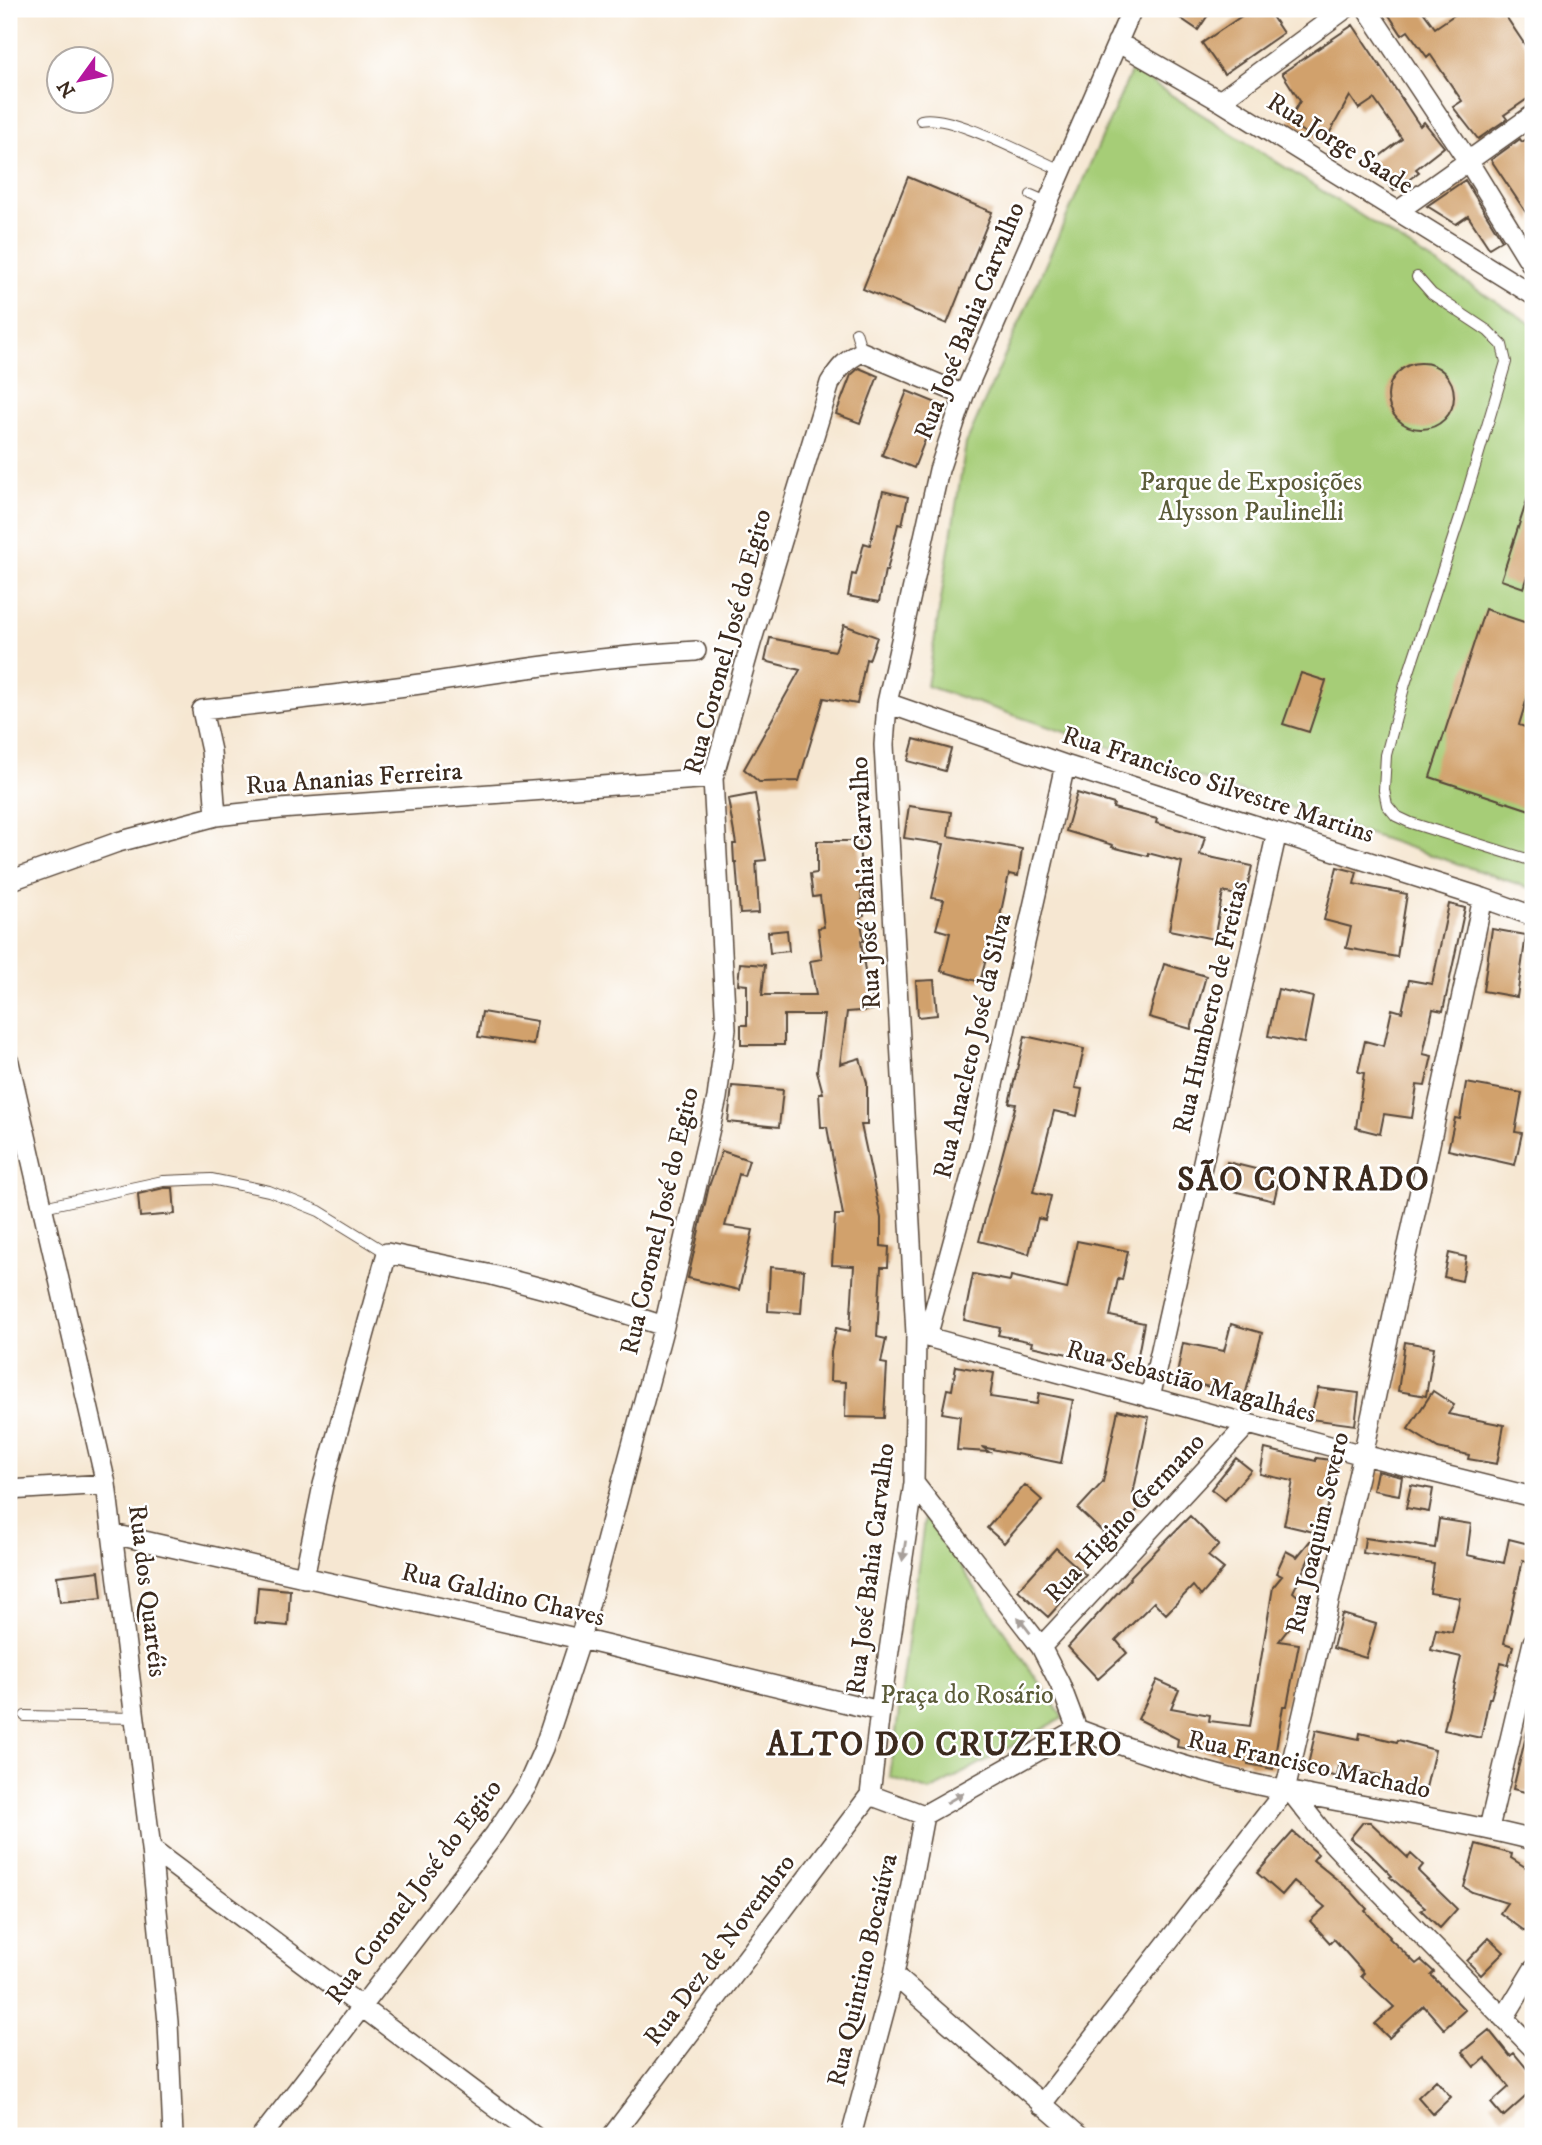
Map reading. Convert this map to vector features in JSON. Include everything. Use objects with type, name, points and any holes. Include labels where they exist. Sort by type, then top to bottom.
[{"type":"street","name":"Rua José Bahia Carvalho","points":[[870,1795],[914,1483],[922,1336],[884,746],[887,703],[939,470],[964,395],[1039,199],[1061,170],[1132,9]]},
{"type":"street","points":[[1220,101],[1345,9]]},
{"type":"street","points":[[1367,9],[1468,161],[1533,267]]},
{"type":"street","name":"Rua Jorge Saade","points":[[1117,42],[1220,101],[1533,295]]},
{"type":"street","points":[[1398,211],[1533,115]]},
{"type":"street","points":[[862,352],[964,395]]},
{"type":"street","name":"Rua Coronel José do Egito","points":[[262,2136],[495,1834],[528,1784],[544,1748],[579,1639],[664,1326],[717,1098],[726,1029],[713,778],[830,383],[848,359],[862,352]]},
{"type":"street","points":[[216,816],[211,751],[202,709],[332,696],[598,658],[696,651]]},
{"type":"street","name":"Rua Francisco Silvestre Martins","points":[[887,703],[1065,765],[1533,916]]},
{"type":"street","name":"Rua Anacleto José da Silva","points":[[922,1336],[979,1147],[1065,765]]},
{"type":"street","name":"Rua Ananias Ferreira","points":[[9,881],[118,842],[216,816],[280,809],[713,778]]},
{"type":"street","name":"Rua Humberto de Freitas","points":[[1150,1398],[1277,832]]},
{"type":"street","name":"Rua Joaquim Severo","points":[[1041,2105],[1288,1791],[1483,898]]},
{"type":"street","name":"Rua dos Quartéis","points":[[9,1062],[106,1484],[114,1534],[169,2022],[173,2136]]},
{"type":"street","points":[[304,1578],[324,1485],[387,1253],[492,1275],[564,1294],[664,1326]]},
{"type":"street","name":"Rua Sebastião Magalhâes","points":[[922,1336],[1363,1455],[1533,1497]]},
{"type":"street","name":"Rua Higino Germano","points":[[1041,1647],[1248,1424]]},
{"type":"street","points":[[870,1795],[924,1815],[1077,1728],[1060,1684],[1041,1647],[914,1483]]},
{"type":"street","points":[[9,1490],[106,1484]]},
{"type":"street","name":"Rua Galdino Chaves","points":[[114,1534],[579,1639],[880,1711]]},
{"type":"street","points":[[1489,1828],[1533,1643]]},
{"type":"street","name":"Rua Francisco Machado","points":[[1077,1728],[1160,1760],[1288,1791],[1489,1828],[1533,1840]]},
{"type":"street","points":[[1288,1791],[1350,1863],[1533,2048]]},
{"type":"street","name":"Rua Dez de Novembro","points":[[612,2136],[870,1795]]},
{"type":"street","name":"Rua Quintino Bocaiúva","points":[[851,2136],[894,1975],[924,1815]]},
{"type":"street","points":[[151,1849],[534,2136]]},
{"type":"street","points":[[1504,2018],[1533,1970]]},
{"type":"street","points":[[894,1975],[1079,2136]]},
{"type":"lane","points":[[920,120],[940,121],[979,134],[1061,170]]},
{"type":"lane","points":[[1417,277],[1432,293],[1488,331],[1502,345],[1506,362],[1460,517],[1405,684],[1386,755],[1384,790],[1387,805],[1396,816],[1410,823],[1533,861]]},
{"type":"lane","points":[[856,332],[862,352]]},
{"type":"lane","points":[[43,1207],[163,1181],[211,1179],[269,1191],[319,1211],[387,1253]]},
{"type":"lane","points":[[25,1716],[136,1718]]},
{"type":"green space","name":"Parque de Exposições Alysson Paulinelli","points":[[1132,70],[1533,325],[1533,889],[927,686],[966,443]]},
{"type":"green space","name":"Praça do Rosário","points":[[925,1514],[1063,1718],[930,1791],[890,1777]]},
{"type":"building","points":[[1167,9],[1212,9],[1198,30]]},
{"type":"building","points":[[1252,9],[1267,9],[1283,33],[1224,74],[1202,43]]},
{"type":"building","points":[[1385,9],[1421,9],[1435,28],[1463,9],[1501,9],[1533,57],[1533,95],[1504,115],[1507,119],[1478,139],[1453,107],[1462,101],[1430,54],[1427,57],[1408,31],[1402,35]]},
{"type":"building","points":[[1353,25],[1420,126],[1424,122],[1444,147],[1416,169],[1419,172],[1394,191],[1371,163],[1402,139],[1374,99],[1359,109],[1350,96],[1324,143],[1288,123],[1300,101],[1282,73]]},
{"type":"building","points":[[1533,135],[1533,223],[1491,160],[1520,139],[1522,142]]},
{"type":"building","points":[[908,177],[992,212],[947,324],[863,289]]},
{"type":"building","points":[[1465,180],[1502,240],[1489,248],[1468,216],[1456,224],[1427,206]]},
{"type":"building","points":[[1421,363],[1444,373],[1454,396],[1444,419],[1421,429],[1398,419],[1388,396],[1398,373]]},
{"type":"building","points":[[859,368],[878,376],[860,423],[836,414],[851,375]]},
{"type":"building","points":[[907,391],[939,404],[914,468],[882,455]]},
{"type":"building","points":[[883,491],[908,497],[902,525],[898,524],[887,571],[885,570],[879,602],[848,596],[852,574],[856,575],[864,543],[870,545]]},
{"type":"building","points":[[1529,494],[1533,495],[1533,561],[1524,588],[1501,580]]},
{"type":"building","points":[[1485,609],[1533,625],[1533,678],[1519,725],[1533,730],[1533,811],[1430,777]]},
{"type":"building","points":[[844,625],[877,637],[869,660],[866,659],[857,704],[824,698],[799,781],[759,782],[744,769],[800,670],[765,661],[770,638],[835,651]]},
{"type":"building","points":[[1301,673],[1326,681],[1309,732],[1283,724]]},
{"type":"building","points":[[914,739],[951,749],[945,771],[908,761]]},
{"type":"building","points":[[1077,793],[1114,804],[1113,808],[1157,819],[1156,823],[1205,837],[1200,855],[1252,866],[1245,897],[1223,892],[1214,939],[1169,930],[1182,862],[1112,847],[1113,845],[1066,831]]},
{"type":"building","points":[[755,794],[766,860],[756,861],[759,913],[740,914],[734,862],[733,844],[736,844],[728,799]]},
{"type":"building","points":[[909,806],[951,812],[948,836],[1022,849],[1018,876],[1009,874],[994,945],[990,944],[980,982],[941,971],[950,933],[936,929],[944,900],[932,898],[944,844],[904,838]]},
{"type":"building","points":[[817,841],[860,841],[860,868],[864,868],[867,891],[861,892],[864,915],[860,916],[864,941],[861,941],[867,987],[871,986],[873,1010],[847,1012],[840,1064],[860,1058],[867,1083],[867,1125],[861,1125],[881,1218],[881,1246],[889,1247],[888,1267],[881,1267],[877,1337],[886,1339],[881,1363],[887,1364],[884,1418],[845,1417],[846,1382],[830,1381],[831,1352],[836,1328],[850,1331],[854,1266],[832,1265],[835,1215],[843,1215],[827,1127],[821,1127],[819,1093],[823,1093],[817,1071],[824,1015],[784,1015],[784,1045],[741,1045],[741,1025],[747,1025],[747,985],[738,984],[740,963],[765,965],[762,995],[816,995],[810,961],[822,959],[818,928],[824,927],[820,896],[813,897],[810,874],[817,873]]},
{"type":"building","points":[[1337,867],[1357,872],[1354,884],[1407,894],[1397,957],[1346,948],[1351,927],[1324,920]]},
{"type":"building","points":[[1449,904],[1465,908],[1443,1011],[1433,1009],[1423,1054],[1432,1056],[1425,1086],[1417,1085],[1412,1118],[1384,1114],[1380,1134],[1356,1128],[1364,1073],[1358,1072],[1365,1041],[1384,1046],[1392,1009],[1402,1012],[1409,980],[1432,984]]},
{"type":"building","points":[[1492,929],[1526,935],[1517,997],[1483,991]]},
{"type":"building","points":[[787,930],[789,951],[770,953],[768,932]]},
{"type":"building","points":[[1164,964],[1206,976],[1191,1029],[1149,1017]]},
{"type":"building","points":[[934,980],[937,1015],[918,1017],[916,981]]},
{"type":"building","points":[[1278,989],[1313,997],[1304,1043],[1268,1036]]},
{"type":"building","points":[[482,1012],[537,1021],[533,1045],[478,1037]]},
{"type":"building","points":[[1025,1036],[1084,1049],[1075,1088],[1082,1089],[1077,1116],[1054,1111],[1033,1192],[1051,1196],[1045,1220],[1038,1218],[1029,1254],[979,1241],[1016,1104],[1009,1103]]},
{"type":"building","points":[[1466,1083],[1522,1093],[1515,1132],[1522,1133],[1515,1165],[1448,1150],[1455,1118],[1460,1119]]},
{"type":"building","points":[[732,1086],[783,1090],[779,1127],[728,1122]]},
{"type":"building","points":[[722,1151],[749,1160],[744,1176],[739,1174],[725,1226],[753,1230],[739,1290],[688,1278],[709,1186]]},
{"type":"building","points":[[1227,1162],[1280,1175],[1274,1201],[1221,1188]]},
{"type":"building","points":[[173,1188],[175,1214],[140,1217],[138,1194]]},
{"type":"building","points":[[1077,1241],[1128,1251],[1122,1280],[1118,1279],[1110,1316],[1144,1323],[1136,1366],[1031,1346],[1032,1342],[998,1335],[1000,1328],[964,1320],[973,1274],[1010,1281],[1011,1276],[1067,1289]]},
{"type":"building","points":[[1449,1253],[1466,1257],[1462,1281],[1444,1277]]},
{"type":"building","points":[[770,1267],[804,1270],[801,1313],[768,1311]]},
{"type":"building","points":[[1231,1324],[1262,1333],[1244,1399],[1214,1390],[1215,1388],[1176,1380],[1183,1343],[1224,1351]]},
{"type":"building","points":[[1405,1342],[1434,1347],[1426,1396],[1398,1391]]},
{"type":"building","points":[[956,1366],[994,1373],[990,1397],[1037,1404],[1039,1393],[1073,1400],[1061,1463],[982,1447],[989,1452],[957,1450],[960,1416],[942,1413],[947,1389],[952,1390]]},
{"type":"building","points":[[1318,1388],[1359,1393],[1355,1425],[1310,1419]]},
{"type":"building","points":[[1433,1391],[1454,1405],[1448,1414],[1504,1425],[1497,1464],[1468,1459],[1469,1455],[1438,1448],[1408,1429]]},
{"type":"building","points":[[1118,1410],[1149,1417],[1133,1494],[1144,1504],[1109,1538],[1078,1509],[1103,1482]]},
{"type":"building","points":[[1265,1449],[1316,1461],[1316,1458],[1338,1461],[1322,1534],[1284,1525],[1293,1481],[1260,1474]]},
{"type":"building","points":[[1236,1458],[1251,1470],[1225,1500],[1211,1489]]},
{"type":"building","points":[[1377,1471],[1402,1477],[1399,1495],[1373,1490]]},
{"type":"building","points":[[1025,1485],[1042,1500],[1004,1543],[987,1528]]},
{"type":"building","points":[[1411,1485],[1433,1489],[1429,1512],[1406,1508]]},
{"type":"building","points":[[1190,1516],[1219,1545],[1208,1556],[1224,1569],[1201,1596],[1193,1586],[1166,1614],[1154,1602],[1116,1640],[1127,1653],[1098,1679],[1068,1647],[1129,1578]]},
{"type":"building","points":[[1439,1519],[1471,1524],[1467,1555],[1504,1563],[1509,1539],[1533,1545],[1533,1563],[1523,1560],[1504,1643],[1513,1646],[1508,1665],[1501,1663],[1489,1698],[1481,1738],[1444,1730],[1461,1657],[1431,1650],[1436,1629],[1452,1632],[1460,1598],[1430,1593],[1434,1564],[1363,1553],[1365,1538],[1435,1548]]},
{"type":"building","points":[[1310,1541],[1316,1544],[1293,1592],[1306,1603],[1279,1641],[1299,1644],[1287,1706],[1283,1706],[1273,1769],[1248,1764],[1248,1761],[1216,1757],[1217,1754],[1177,1747],[1178,1739],[1138,1719],[1157,1680],[1179,1690],[1171,1708],[1210,1715],[1209,1721],[1250,1726],[1273,1587],[1282,1576],[1276,1573],[1286,1551],[1297,1557]]},
{"type":"building","points":[[1056,1548],[1086,1575],[1048,1617],[1018,1590]]},
{"type":"building","points":[[99,1571],[102,1598],[60,1602],[57,1576]]},
{"type":"building","points":[[258,1587],[290,1590],[288,1626],[255,1623]]},
{"type":"building","points":[[1342,1614],[1376,1624],[1366,1658],[1333,1648]]},
{"type":"building","points":[[1316,1730],[1359,1739],[1360,1733],[1435,1750],[1424,1796],[1385,1789],[1388,1777],[1339,1766],[1337,1777],[1307,1769]]},
{"type":"building","points":[[1527,1732],[1533,1733],[1533,1794],[1513,1789]]},
{"type":"building","points":[[1363,1822],[1370,1822],[1408,1858],[1411,1854],[1423,1865],[1418,1871],[1457,1909],[1440,1928],[1421,1910],[1425,1907],[1350,1838]]},
{"type":"building","points":[[1293,1832],[1318,1854],[1313,1860],[1350,1890],[1389,1938],[1416,1964],[1421,1960],[1434,1972],[1431,1975],[1465,2010],[1444,2029],[1424,2006],[1389,2038],[1375,2024],[1394,2007],[1361,1976],[1364,1973],[1334,1939],[1330,1943],[1310,1921],[1325,1907],[1294,1881],[1282,1895],[1257,1873]]},
{"type":"building","points":[[1476,1844],[1512,1854],[1511,1858],[1533,1872],[1533,1937],[1500,1913],[1507,1903],[1464,1887]]},
{"type":"building","points":[[1489,1938],[1504,1952],[1481,1975],[1467,1961]]},
{"type":"building","points":[[1489,2030],[1510,2056],[1514,2053],[1533,2076],[1533,2090],[1503,2117],[1491,2103],[1509,2087],[1485,2058],[1474,2067],[1462,2052]]},
{"type":"building","points":[[1436,2080],[1451,2097],[1433,2114],[1418,2097]]},
{"type":"district","name":"SÃO CONRADO","points":[[1304,1180]]},
{"type":"district","name":"ALTO DO CRUZEIRO","points":[[945,1745]]}]
